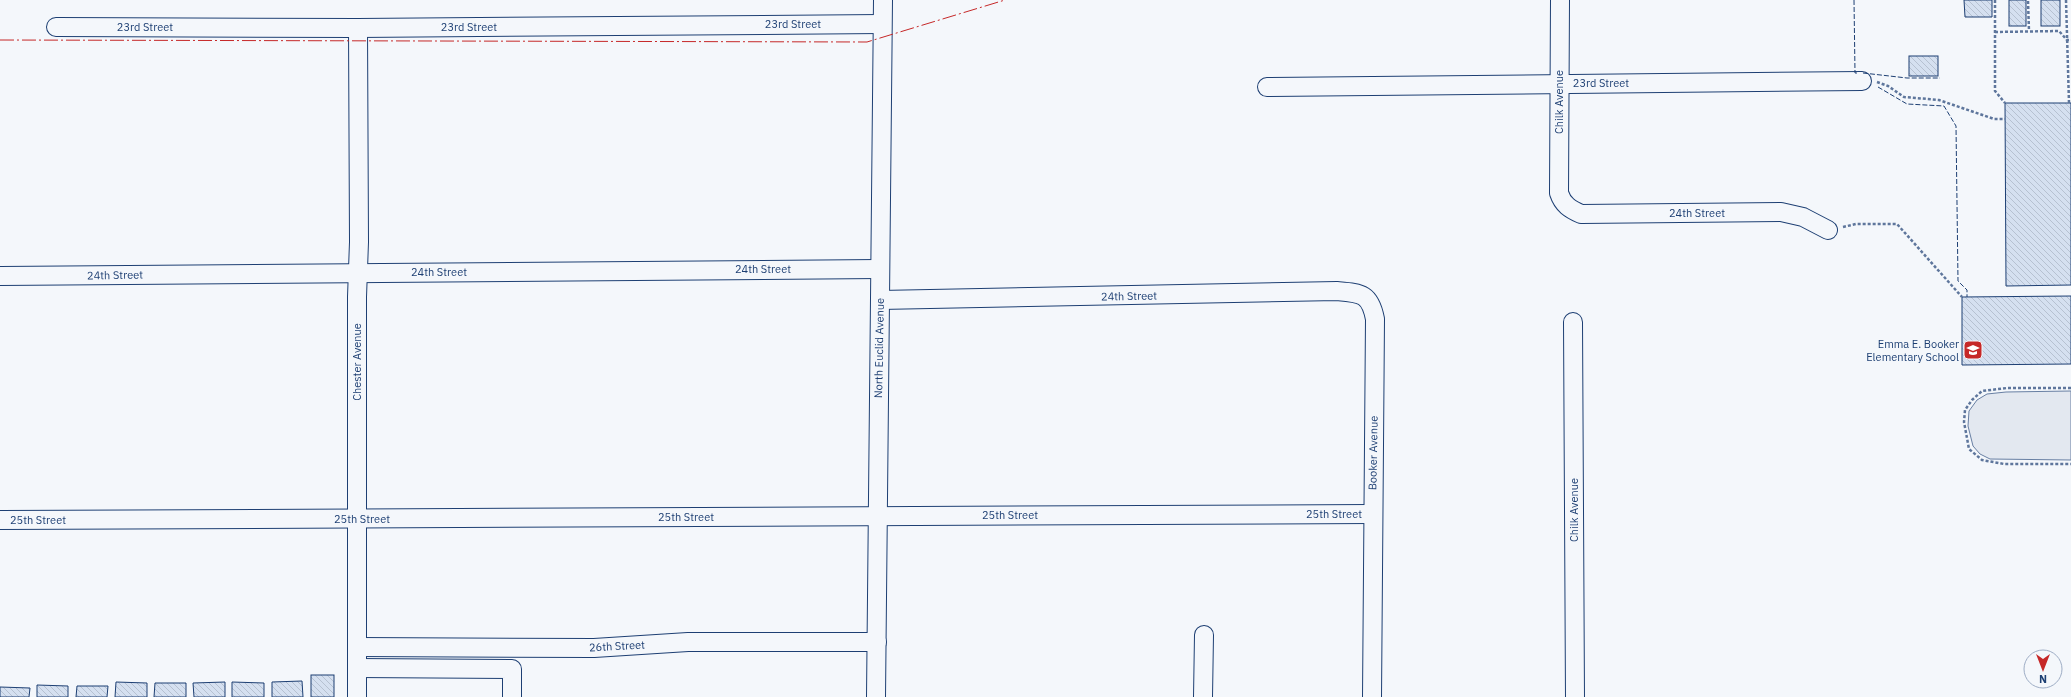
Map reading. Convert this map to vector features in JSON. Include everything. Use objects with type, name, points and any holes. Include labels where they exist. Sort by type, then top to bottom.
[{"type":"street","name":"North Euclid Avenue","points":[[876,697],[880,300],[879,269],[883,0]]},
{"type":"street","name":"Chilk Avenue","points":[[1560,0],[1559,193],[1564,203]]},
{"type":"street","name":"23rd Street","points":[[56,27],[358,28],[882,24]]},
{"type":"street","name":"Chester Avenue","points":[[356,697],[358,647],[358,28]]},
{"type":"street","name":"23rd Street","points":[[1267,87],[1560,84],[1868,84]]},
{"type":"street","name":"24th Street","points":[[1564,203],[1571,210],[1581,214],[1781,212],[1803,217],[1828,230]]},
{"type":"street","name":"24th Street","points":[[0,276],[879,269]]},
{"type":"street","name":"24th Street","points":[[880,300],[1337,292],[1359,293],[1367,298],[1372,305]]},
{"type":"street","name":"Booker Avenue","points":[[1372,305],[1375,319],[1372,514],[1372,697]]},
{"type":"street","name":"Chilk Avenue","points":[[1573,322],[1575,697]]},
{"type":"street","name":"25th Street","points":[[0,520],[1372,514]]},
{"type":"street","points":[[1203,697],[1204,635]]},
{"type":"street","name":"26th Street","points":[[358,647],[594,648],[688,642],[877,642]]},
{"type":"street","points":[[357,668],[512,669],[512,697]]},
{"type":"path","points":[[1995,0],[1996,32],[1994,92],[2005,103]]},
{"type":"path","points":[[2066,0],[2069,103]]},
{"type":"path","points":[[2028,1],[2028,31]]},
{"type":"path","points":[[1996,32],[2059,31],[2067,40],[2071,40]]},
{"type":"path","points":[[1868,84],[1875,81],[1888,86],[1904,97],[1938,100],[1994,119],[2005,119]]},
{"type":"path","points":[[1828,230],[1856,224],[1897,224],[1962,297]]},
{"type":"path","points":[[2071,388],[2007,388],[1982,391],[1972,400],[1965,410],[1964,422],[1969,449],[1982,460],[2004,464],[2071,464]]},
{"type":"shaded area","points":[[2071,391],[2071,460],[1990,459],[1980,454],[1973,446],[1968,426],[1969,411],[1977,400],[1987,394],[2006,392]]},
{"type":"building","points":[[1964,0],[1992,0],[1992,17],[1965,17]]},
{"type":"building","points":[[2009,0],[2026,0],[2026,26],[2009,26]]},
{"type":"building","points":[[2041,0],[2060,0],[2060,26],[2041,26]]},
{"type":"building","points":[[1909,56],[1938,56],[1938,76],[1909,76]]},
{"type":"building","points":[[2005,103],[2071,103],[2071,285],[2006,286]]},
{"type":"building","points":[[2071,296],[2071,364],[1962,365],[1962,297]]},
{"type":"building","points":[[311,675],[334,675],[334,697],[311,697]]},
{"type":"building","points":[[302,681],[303,697],[272,697],[272,682]]},
{"type":"building","points":[[116,682],[147,683],[147,697],[115,697]]},
{"type":"building","points":[[225,682],[225,697],[194,697],[193,683]]},
{"type":"building","points":[[232,682],[264,683],[264,697],[232,697]]},
{"type":"building","points":[[155,683],[186,683],[186,697],[154,697]]},
{"type":"building","points":[[37,685],[68,686],[68,697],[37,697]]},
{"type":"building","points":[[77,686],[108,686],[107,697],[76,697]]},
{"type":"building","points":[[0,687],[30,688],[29,697],[0,697]]},
{"type":"fence","points":[[1854,0],[1855,73],[1857,73]]},
{"type":"fence","points":[[1863,73],[1907,78],[1940,78]]},
{"type":"fence","points":[[1878,87],[1907,104],[1944,106],[1956,126],[1958,281],[1967,290],[1967,297]]},
{"type":"power","points":[[0,40],[867,42],[1005,0]]},
{"type":"place","name":"Emma E. Booker Elementary School","points":[[1973,350]]}]
